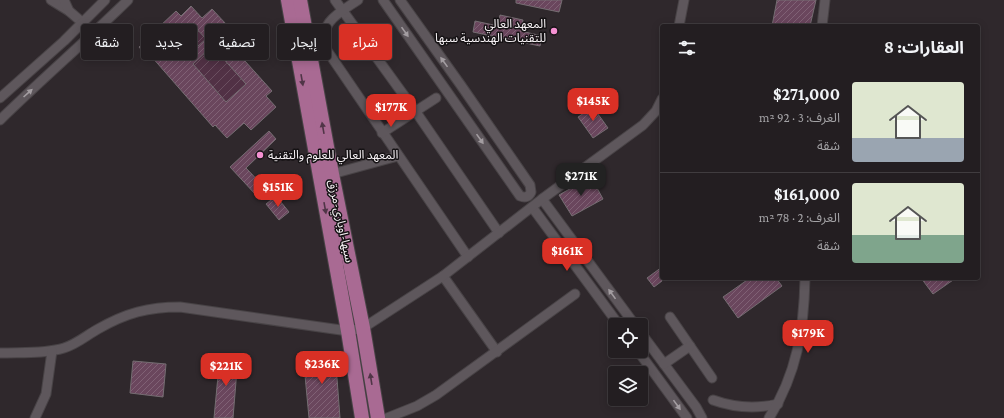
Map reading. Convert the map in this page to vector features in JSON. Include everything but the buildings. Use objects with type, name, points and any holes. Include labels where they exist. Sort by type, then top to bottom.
[{"type":"highway","name":"سبها-اوباري-مرزق","points":[[288,0],[348,331],[362,418]]},
{"type":"highway","name":"سبها-اوباري-مرزق","points":[[300,0],[332,174],[363,328],[378,418]]},
{"type":"street","points":[[51,0],[69,11],[83,23]]},
{"type":"street","points":[[64,0],[69,11]]},
{"type":"street","points":[[0,98],[83,23],[105,0]]},
{"type":"street","points":[[0,120],[26,94],[94,34],[128,0]]},
{"type":"street","points":[[336,0],[416,112],[499,233]]},
{"type":"street","points":[[358,0],[333,17],[326,26],[324,38],[326,49],[468,257]]},
{"type":"street","points":[[383,0],[520,196],[524,198],[529,196],[531,188],[460,84],[400,0]]},
{"type":"street","points":[[679,24],[684,0]]},
{"type":"street","points":[[822,24],[826,0]]},
{"type":"street","points":[[447,92],[460,84]]},
{"type":"street","points":[[382,133],[436,98]]},
{"type":"street","points":[[0,353],[52,351],[65,348],[78,342],[110,322],[129,313],[163,307],[185,308],[348,331],[363,328],[443,276],[542,199],[643,125],[656,111],[660,103]]},
{"type":"street","points":[[332,174],[398,156]]},
{"type":"street","points":[[542,199],[630,318]]},
{"type":"street","points":[[532,207],[614,318]]},
{"type":"street","points":[[443,276],[497,352]]},
{"type":"street","points":[[769,418],[778,404],[791,376],[800,344],[805,280]]},
{"type":"street","points":[[388,418],[430,399],[497,352],[575,294]]},
{"type":"street","points":[[670,317],[712,378]]},
{"type":"street","points":[[648,342],[696,407],[702,418]]},
{"type":"street","points":[[664,364],[690,346]]},
{"type":"street","points":[[35,418],[46,394],[52,351]]},
{"type":"street","points":[[643,358],[686,418]]},
{"type":"street","points":[[663,385],[674,377]]},
{"type":"street","points":[[713,400],[745,408],[756,408],[778,404]]},
{"type":"shaded area","points":[[197,29],[205,38],[205,40],[197,48]]},
{"type":"shaded area","points":[[205,53],[205,60],[225,60],[246,84],[226,102],[193,64]]},
{"type":"place","name":"المعهد العالي للتقنيات الهندسية سبها","points":[[554,31]]},
{"type":"place","name":"المعهد العالي للعلوم والتقنية","points":[[260,155]]}]
